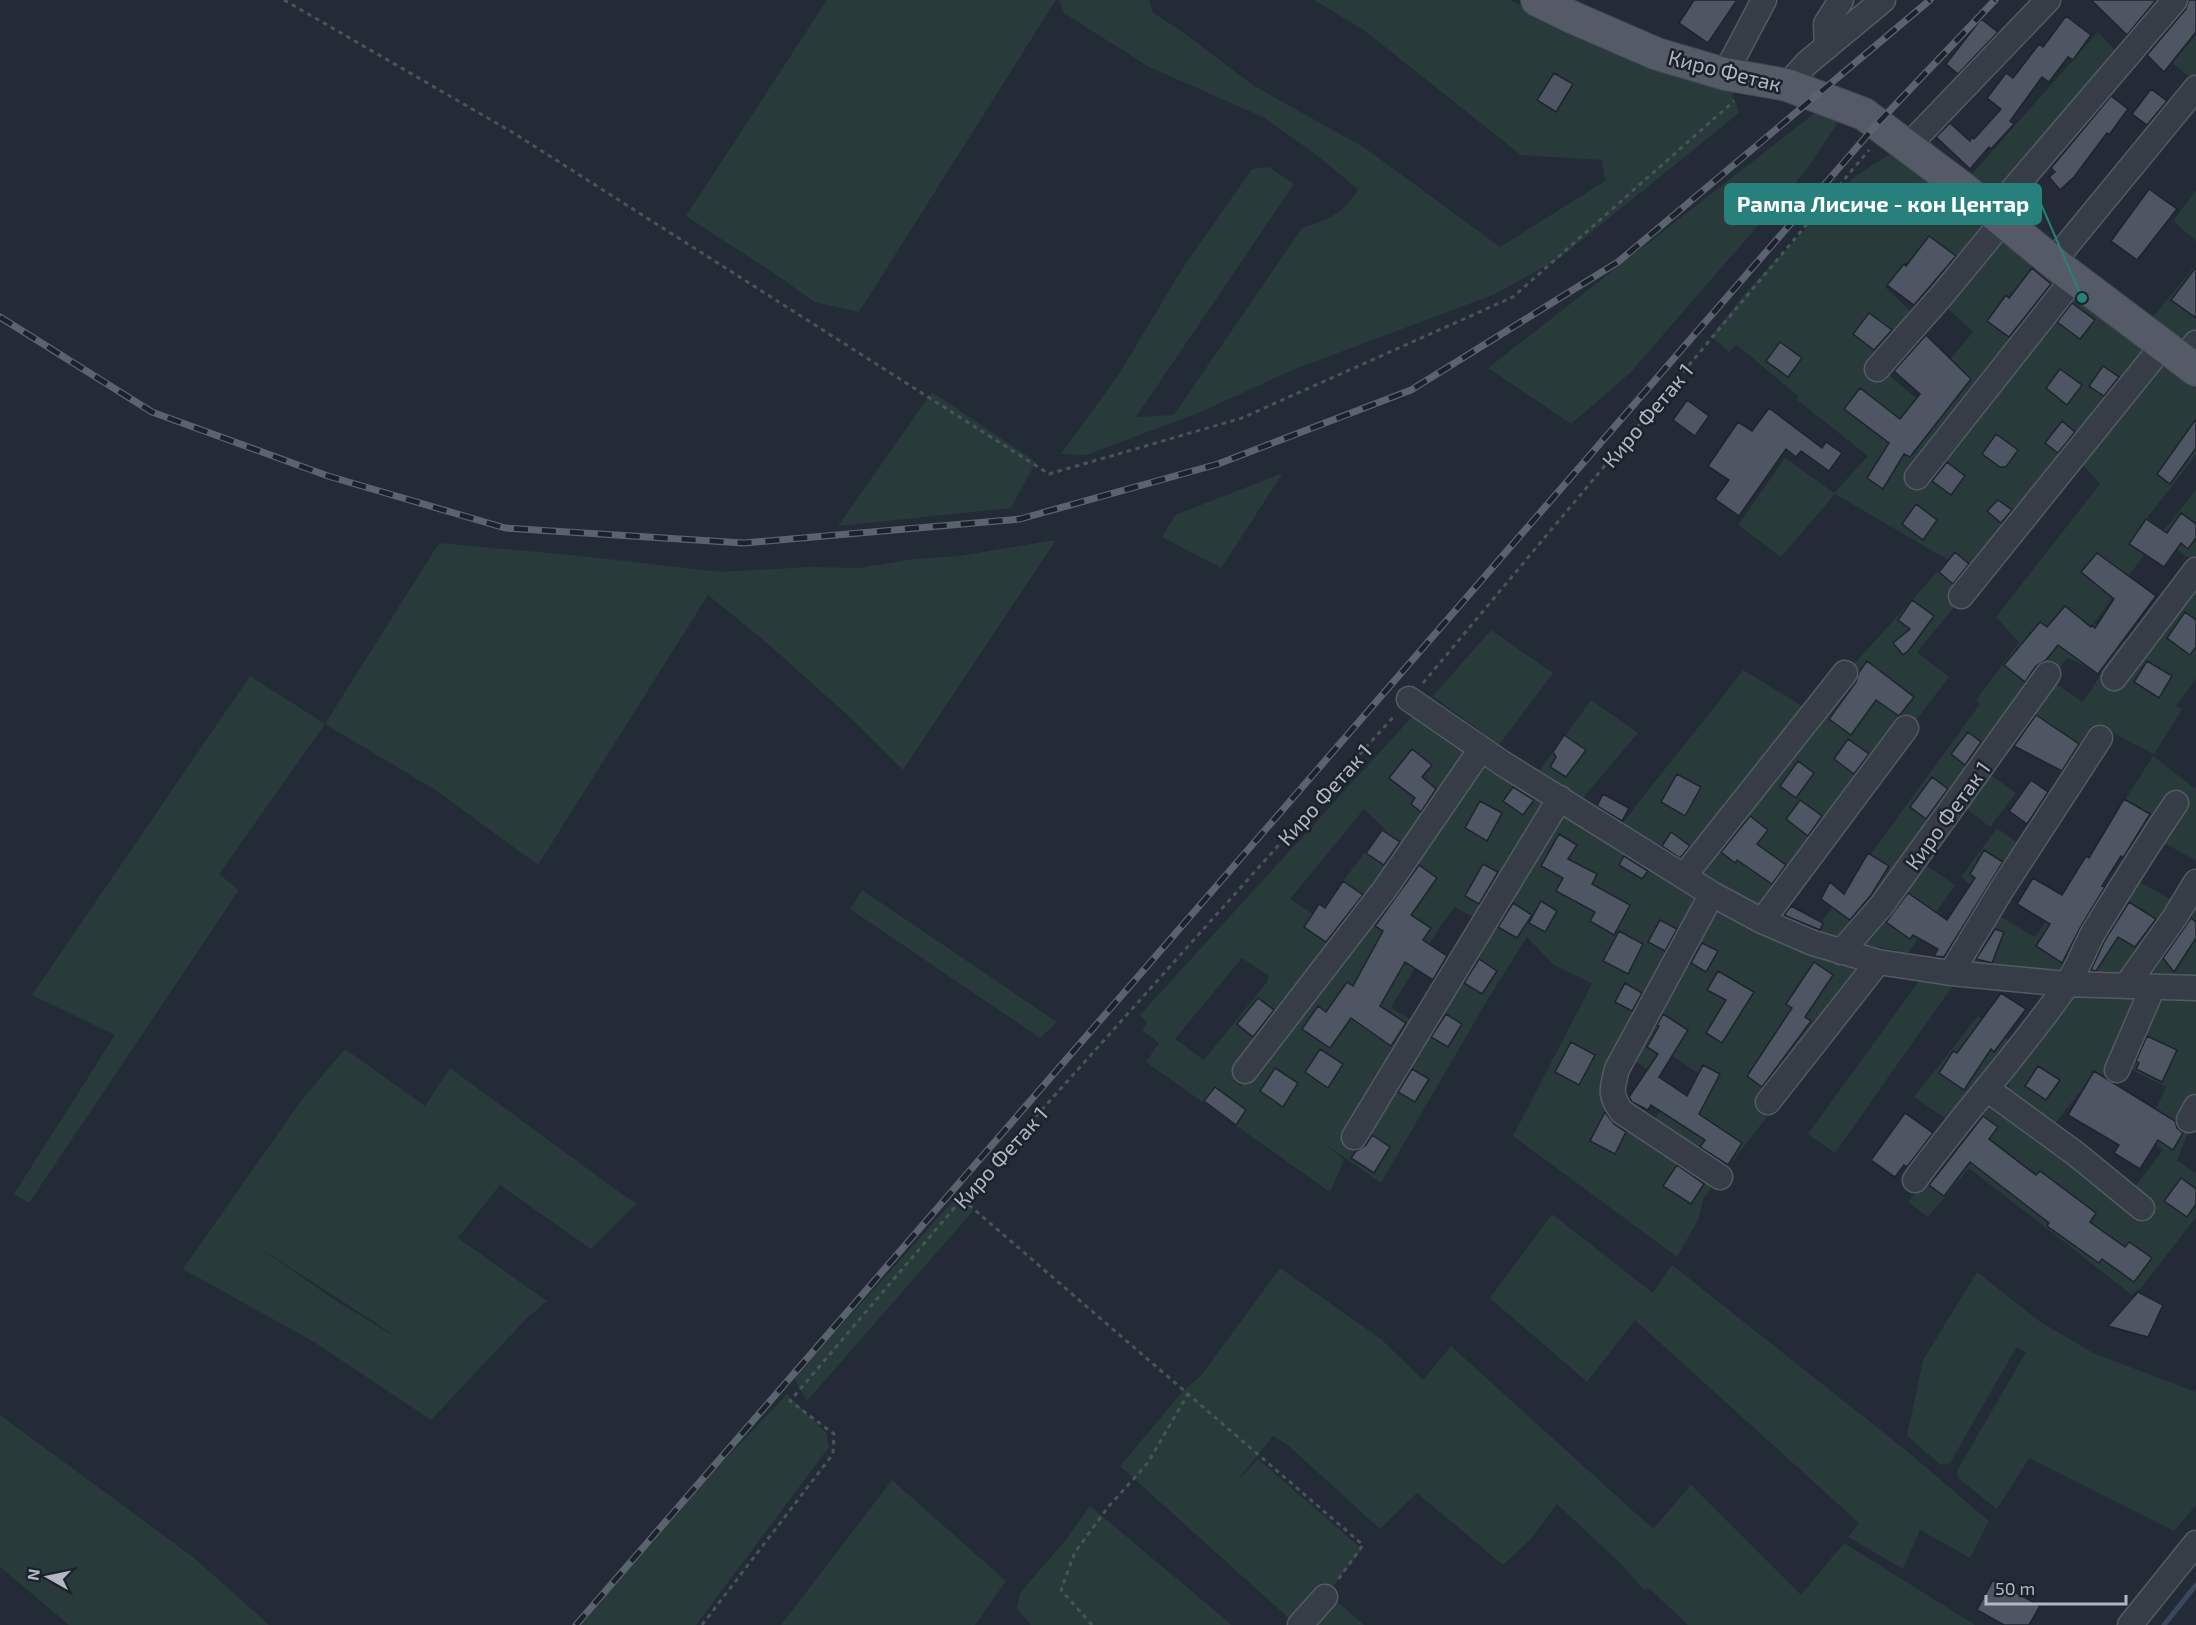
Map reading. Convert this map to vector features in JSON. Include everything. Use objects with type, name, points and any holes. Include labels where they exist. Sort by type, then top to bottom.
[{"type":"main road","name":"Киро Фетак","points":[[1537,0],[1657,54],[1725,74],[1784,76],[1816,96],[1864,114],[2064,270],[2185,354]]},
{"type":"street","points":[[1725,74],[1764,0]]},
{"type":"street","points":[[1827,47],[1826,24],[1841,0]]},
{"type":"street","points":[[1784,76],[1827,47],[1883,0]]},
{"type":"street","points":[[1897,138],[2048,0]]},
{"type":"street","points":[[1876,369],[1943,294],[1998,217],[2175,0]]},
{"type":"street","points":[[1917,477],[2196,88]]},
{"type":"street","points":[[1961,596],[2185,354]]},
{"type":"street","points":[[2114,678],[2196,570]]},
{"type":"street","points":[[1684,876],[1845,673]]},
{"type":"street","name":"Киро Фетак 1","points":[[1841,952],[1882,905],[2048,674]]},
{"type":"street","points":[[1409,699],[1481,749],[1713,894],[1762,921],[1813,943],[1878,962],[1951,973],[2067,984],[2196,988]]},
{"type":"street","points":[[1762,921],[1906,728]]},
{"type":"street","points":[[1951,973],[2002,889],[2100,738]]},
{"type":"street","points":[[1245,1071],[1385,889],[1481,749]]},
{"type":"street","points":[[1354,1137],[1560,798]]},
{"type":"street","points":[[1914,1180],[2067,984],[2088,942],[2133,867],[2176,803]]},
{"type":"street","points":[[2126,986],[2175,917],[2196,882]]},
{"type":"street","points":[[1713,894],[1617,1069],[1612,1088],[1613,1100],[1622,1112],[1720,1177]]},
{"type":"street","points":[[1768,1102],[1878,962]]},
{"type":"street","points":[[2117,1070],[2153,987]]},
{"type":"street","points":[[1987,1089],[2076,1154],[2142,1208]]},
{"type":"street","points":[[2130,1625],[2196,1543]]},
{"type":"street","points":[[1300,1625],[1325,1597]]},
{"type":"path","points":[[284,0],[512,132],[1049,474],[1242,418],[1513,297],[1784,76]]},
{"type":"path","name":"Киро Фетак 1","points":[[702,1625],[833,1454],[834,1434],[790,1401],[962,1199],[1409,699],[1897,138]]},
{"type":"path","points":[[962,1199],[1363,1545],[1325,1597]]},
{"type":"path","points":[[1092,1625],[1061,1590],[1075,1552],[1109,1506],[1147,1464],[1188,1394]]},
{"type":"shaded area","points":[[827,0],[1056,0],[859,312],[814,302],[686,216]]},
{"type":"shaded area","points":[[1059,0],[1149,0],[1153,13],[1180,30],[1254,86],[1365,148],[1500,247],[1605,181],[1602,160],[1521,155],[1365,31],[1314,0],[1510,0],[1590,43],[1732,91],[1739,113],[1557,260],[1493,295],[1295,369],[1198,413],[1086,455],[1061,454],[1119,374],[1182,269],[1252,169],[1269,167],[1294,184],[1136,417],[1174,415],[1302,228],[1320,222],[1341,210],[1358,189],[1314,153],[1263,117],[1149,67],[1064,13]]},
{"type":"shaded area","points":[[2098,32],[2120,56],[1998,198],[1970,176]]},
{"type":"shaded area","points":[[2196,35],[2196,82],[2172,63]]},
{"type":"shaded area","points":[[1825,105],[1842,116],[1807,169],[1630,373],[1571,424],[1488,368]]},
{"type":"shaded area","points":[[1893,152],[1991,225],[1940,289],[1906,262],[1885,287],[1916,316],[1881,368],[1917,399],[1973,332],[1944,305],[2003,232],[2069,288],[2046,332],[2076,296],[2149,352],[1960,600],[1917,652],[1949,677],[1907,732],[1763,904],[1754,904],[1728,893],[1698,870],[1847,672],[1948,560],[1835,494],[1781,557],[1738,525],[1785,458],[1834,493],[1868,456],[1796,399],[1798,396],[1737,345],[1729,352],[1711,336],[1748,290],[1853,178]]},
{"type":"shaded area","points":[[2196,190],[2196,241],[2173,221]]},
{"type":"shaded area","points":[[2196,264],[2196,331],[2182,347],[2150,321]]},
{"type":"shaded area","points":[[2158,357],[2196,386],[2196,455],[2147,518],[2164,530],[2196,490],[2196,563],[2158,536],[2094,623],[2145,653],[2196,586],[2196,679],[2176,706],[2182,709],[2154,754],[2113,733],[2080,785],[2010,738],[1846,941],[1815,931],[1980,704],[1976,700],[2019,642],[1996,617],[2100,484],[2077,458]],"holes":[[[2067,658],[2102,673],[2083,702],[2051,681]]]},
{"type":"shaded area","points":[[932,392],[1036,462],[1011,508],[838,526]]},
{"type":"shaded area","points":[[1283,473],[1221,568],[1162,537],[1175,515]]},
{"type":"shaded area","points":[[1056,540],[903,770],[853,720],[767,643],[708,595],[538,865],[437,791],[325,724],[439,543],[720,572],[810,567],[859,568],[915,559],[958,556]]},
{"type":"shaded area","points":[[1491,630],[1553,673],[1499,745],[1433,696]]},
{"type":"shaded area","points":[[1743,670],[1812,712],[1682,862],[1623,823]]},
{"type":"shaded area","points":[[250,676],[325,724],[219,874],[239,890],[29,1203],[14,1194],[115,1035],[32,995]]},
{"type":"shaded area","points":[[1591,700],[1638,733],[1581,800],[1538,773]]},
{"type":"shaded area","points":[[1422,706],[1431,727],[1474,758],[1234,1081],[1241,1086],[1264,1051],[1481,763],[1551,800],[1482,922],[1455,907],[1441,925],[1393,1004],[1392,1008],[1418,1024],[1385,1078],[1368,1070],[1392,1085],[1562,807],[1709,896],[1601,1095],[1653,1122],[1675,1087],[1687,1095],[1699,1074],[1671,1055],[1657,1077],[1634,1060],[1717,901],[1860,964],[1830,1009],[1774,1108],[1703,1199],[1699,1218],[1677,1257],[1513,1136],[1593,982],[1554,965],[1527,937],[1485,1004],[1381,1183],[1325,1144],[1344,1160],[1330,1192],[1146,1062],[1159,1043],[1142,1030],[1147,1022],[1140,1015]],"holes":[[[1364,809],[1384,828],[1316,916],[1290,899]],[[1242,958],[1269,976],[1267,982],[1204,1060],[1175,1039]]]},
{"type":"shaded area","points":[[2153,756],[2194,788],[2196,785],[2196,861],[2115,815]]},
{"type":"shaded area","points":[[1985,771],[2016,793],[1990,827],[1962,805]]},
{"type":"shaded area","points":[[1997,828],[2027,850],[1990,901],[1961,877]]},
{"type":"shaded area","points":[[1921,862],[1955,885],[1908,953],[1864,944]]},
{"type":"shaded area","points":[[2134,879],[2177,903],[2131,974],[2091,976],[2076,970]]},
{"type":"shaded area","points":[[862,890],[1057,1022],[1040,1038],[850,909]]},
{"type":"shaded area","points":[[2196,891],[2196,980],[2158,979],[2143,973]]},
{"type":"shaded area","points":[[2055,908],[2092,931],[2062,975],[1966,966],[1993,912],[2035,937]]},
{"type":"shaded area","points":[[1921,978],[1956,981],[1835,1153],[1808,1134]]},
{"type":"shaded area","points":[[2162,992],[2196,995],[2196,1114],[2177,1160],[2196,1174],[2196,1217],[2142,1287],[2132,1295],[1969,1168],[1928,1217],[1908,1202],[1989,1101],[2128,1196],[2163,1150],[2144,1135],[2166,1087],[2132,1070],[2132,1058]]},
{"type":"shaded area","points":[[2140,993],[2122,1074],[2103,1109],[2080,1092],[2052,1127],[2009,1091],[2009,1077],[2071,998],[2080,994]]},
{"type":"shaded area","points":[[1978,1016],[2019,1048],[1954,1124],[1914,1097]]},
{"type":"shaded area","points":[[345,1049],[425,1106],[450,1068],[637,1203],[591,1249],[500,1185],[458,1238],[547,1301],[526,1319],[431,1420],[314,1342],[183,1269],[300,1102]],"holes":[[[257,1246],[391,1333],[338,1302]]]},
{"type":"shaded area","points":[[963,1190],[973,1211],[807,1401],[794,1378]]},
{"type":"shaded area","points":[[1552,1214],[1653,1293],[1672,1265],[1903,1448],[1989,1521],[1970,1558],[1920,1530],[1903,1569],[1848,1537],[1859,1523],[1635,1320],[1587,1382],[1490,1298]]},
{"type":"shaded area","points":[[1280,1268],[1381,1339],[1423,1380],[1451,1346],[1653,1529],[1691,1485],[1801,1595],[1844,1543],[1975,1625],[1688,1625],[1649,1588],[1644,1590],[1623,1566],[1557,1504],[1530,1540],[1503,1565],[1417,1493],[1380,1529],[1290,1447],[1273,1436],[1237,1481],[1258,1459],[1362,1549],[1331,1589],[1325,1585],[1293,1622],[1120,1466],[1184,1390],[1200,1377]]},
{"type":"shaded area","points":[[1977,1272],[2039,1321],[2093,1353],[2196,1392],[2196,1505],[2174,1531],[2029,1458],[1997,1509],[1958,1478],[1957,1471],[2026,1352],[2017,1347],[1950,1463],[1941,1465],[1907,1436],[1923,1360]]},
{"type":"shaded area","points":[[787,1394],[826,1433],[829,1447],[696,1625],[573,1625],[611,1580]]},
{"type":"shaded area","points":[[0,1415],[193,1557],[269,1625],[69,1625],[0,1567]]},
{"type":"shaded area","points":[[892,1480],[1006,1581],[975,1625],[781,1625]]},
{"type":"shaded area","points":[[1090,1506],[1232,1625],[1031,1625],[1017,1609],[1020,1593],[1064,1542]]},
{"type":"shaded area","points":[[1334,1599],[1364,1625],[1313,1625]]},
{"type":"building","points":[[1694,0],[1737,0],[1708,43],[1679,23]]},
{"type":"building","points":[[2091,0],[2156,0],[2127,35]]},
{"type":"building","points":[[2189,0],[2196,0],[2196,32],[2164,72],[2147,55],[2186,9]]},
{"type":"building","points":[[2066,16],[2091,35],[2073,60],[2068,57],[2049,82],[2042,77],[2010,121],[2014,124],[1970,169],[1936,137],[1950,123],[1970,141],[1972,137],[1974,139],[2001,109],[1987,98],[2006,73],[2013,78],[2039,44],[2043,47]]},
{"type":"building","points":[[1981,19],[1998,32],[1958,74],[1946,64]]},
{"type":"building","points":[[1554,73],[1573,84],[1556,112],[1537,100]]},
{"type":"building","points":[[2151,89],[2167,101],[2147,125],[2132,114]]},
{"type":"building","points":[[2111,96],[2128,109],[2074,177],[2060,190],[2049,177],[2055,172],[2051,168]]},
{"type":"building","points":[[2149,189],[2177,209],[2137,260],[2111,241]]},
{"type":"building","points":[[1929,236],[1956,256],[1914,305],[1887,285],[1904,264],[1906,266]]},
{"type":"building","points":[[2196,267],[2196,318],[2171,300]]},
{"type":"building","points":[[2032,268],[2051,284],[2009,337],[1987,321],[2006,295],[2009,298]]},
{"type":"building","points":[[2072,303],[2095,320],[2080,339],[2057,322]]},
{"type":"building","points":[[1869,313],[1892,330],[1874,350],[1853,334]]},
{"type":"building","points":[[1926,335],[1971,379],[1910,457],[1904,454],[1883,489],[1867,478],[1889,443],[1844,409],[1860,388],[1900,419],[1920,394],[1894,371]]},
{"type":"building","points":[[1780,342],[1802,358],[1788,377],[1766,361]]},
{"type":"building","points":[[2103,366],[2119,377],[2104,396],[2089,386]]},
{"type":"building","points":[[2060,369],[2082,385],[2067,405],[2046,388]]},
{"type":"building","points":[[1687,400],[1709,416],[1695,436],[1673,420]]},
{"type":"building","points":[[1769,408],[1822,448],[1826,442],[1842,453],[1829,471],[1801,451],[1796,457],[1786,449],[1739,516],[1715,499],[1729,480],[1708,466],[1738,422],[1752,431]]},
{"type":"building","points":[[2196,419],[2196,448],[2170,484],[2157,474]]},
{"type":"building","points":[[2062,421],[2075,432],[2058,453],[2045,443]]},
{"type":"building","points":[[1996,434],[2018,450],[2006,467],[2000,467],[1982,454]]},
{"type":"building","points":[[1947,462],[1965,476],[1951,495],[1932,481]]},
{"type":"building","points":[[1998,500],[2012,510],[2001,523],[1987,511]]},
{"type":"building","points":[[1916,504],[1937,520],[1923,540],[1902,524]]},
{"type":"building","points":[[2181,513],[2196,524],[2196,538],[2188,549],[2181,543],[2164,567],[2129,544],[2146,519],[2167,533]]},
{"type":"building","points":[[1955,552],[1969,564],[1953,584],[1939,572]]},
{"type":"building","points":[[2097,553],[2156,596],[2098,674],[2058,645],[2046,660],[2036,666],[2025,682],[2004,665],[2040,622],[2047,627],[2065,606],[2095,628],[2114,599],[2081,572]]},
{"type":"building","points":[[1912,600],[1934,616],[1903,655],[1893,643],[1910,629],[1898,620]]},
{"type":"building","points":[[2185,612],[2196,620],[2196,647],[2190,655],[2167,638]]},
{"type":"building","points":[[1867,661],[1914,697],[1899,716],[1876,700],[1851,735],[1829,719],[1856,682],[1859,672]]},
{"type":"building","points":[[2147,661],[2172,676],[2159,698],[2134,682]]},
{"type":"building","points":[[2036,715],[2079,744],[2062,771],[2014,746]]},
{"type":"building","points":[[1968,732],[1981,742],[1965,765],[1951,754]]},
{"type":"building","points":[[1564,735],[1586,750],[1566,777],[1550,767],[1556,757],[1553,752]]},
{"type":"building","points":[[1848,739],[1869,754],[1854,774],[1834,759]]},
{"type":"building","points":[[1412,749],[1432,765],[1422,777],[1436,789],[1421,812],[1411,804],[1415,798],[1389,778]]},
{"type":"building","points":[[1798,761],[1814,773],[1796,798],[1780,786]]},
{"type":"building","points":[[1677,774],[1701,787],[1685,816],[1661,802]]},
{"type":"building","points":[[1932,777],[1948,789],[1926,819],[1910,807]]},
{"type":"building","points":[[2031,780],[2048,792],[2027,824],[2009,811]]},
{"type":"building","points":[[1513,787],[1534,800],[1523,815],[1503,801]]},
{"type":"building","points":[[1603,794],[1629,808],[1622,821],[1597,806]]},
{"type":"building","points":[[2124,799],[2150,814],[2123,858],[2121,856],[2102,886],[2105,887],[2062,963],[2036,946],[2050,924],[2017,904],[2033,878],[2062,895],[2086,856],[2089,858]]},
{"type":"building","points":[[1800,800],[1822,816],[1808,836],[1786,819]]},
{"type":"building","points":[[1480,801],[1502,813],[1487,841],[1465,828]]},
{"type":"building","points":[[1750,816],[1768,830],[1757,844],[1786,865],[1772,884],[1737,860],[1735,863],[1721,852]]},
{"type":"building","points":[[1382,830],[1400,842],[1384,865],[1366,853]]},
{"type":"building","points":[[1671,832],[1690,846],[1680,858],[1662,846]]},
{"type":"building","points":[[1559,834],[1577,845],[1568,859],[1597,874],[1592,884],[1630,905],[1614,935],[1590,921],[1595,912],[1556,891],[1563,878],[1541,866]]},
{"type":"building","points":[[1984,850],[2003,862],[1944,957],[1934,956],[1938,949],[1913,935],[1910,939],[1886,922],[1908,893],[1947,920],[1975,878],[1970,874]]},
{"type":"building","points":[[1868,853],[1889,866],[1871,895],[1850,920],[1821,899],[1830,882],[1844,894]]},
{"type":"building","points":[[1624,856],[1648,871],[1642,879],[1619,865]]},
{"type":"building","points":[[1483,864],[1498,872],[1479,904],[1465,896]]},
{"type":"building","points":[[1419,865],[1437,878],[1411,915],[1431,928],[1423,940],[1447,956],[1433,980],[1405,962],[1380,1006],[1406,1023],[1391,1046],[1351,1018],[1330,1048],[1302,1029],[1318,1006],[1326,1012],[1347,982],[1353,986],[1383,931],[1375,926]]},
{"type":"building","points":[[1343,881],[1363,895],[1326,942],[1304,927],[1319,904],[1325,908]]},
{"type":"building","points":[[1541,901],[1557,911],[1545,932],[1529,923]]},
{"type":"building","points":[[2129,902],[2156,919],[2135,947],[2118,937],[2096,971],[2091,970],[2105,940]]},
{"type":"building","points":[[1513,903],[1532,915],[1517,938],[1498,927]]},
{"type":"building","points":[[1791,906],[1823,923],[1820,930],[1784,915]]},
{"type":"building","points":[[2191,918],[2196,922],[2196,938],[2174,972],[2163,958]]},
{"type":"building","points":[[1660,920],[1677,929],[1665,951],[1648,942]]},
{"type":"building","points":[[1995,929],[2004,932],[1992,963],[1976,959]]},
{"type":"building","points":[[1619,931],[1643,944],[1628,974],[1603,961]]},
{"type":"building","points":[[1702,943],[1718,951],[1706,972],[1691,963]]},
{"type":"building","points":[[1479,959],[1497,971],[1482,994],[1464,983]]},
{"type":"building","points":[[1814,962],[1833,975],[1805,1017],[1811,1021],[1762,1087],[1747,1076],[1792,1008],[1786,1004]]},
{"type":"building","points":[[1718,971],[1754,992],[1722,1043],[1706,1033],[1726,1000],[1707,990]]},
{"type":"building","points":[[1625,983],[1642,993],[1632,1011],[1615,1002]]},
{"type":"building","points":[[2001,993],[2026,1009],[1994,1052],[1991,1049],[1964,1090],[1939,1073],[1953,1051],[1957,1053]]},
{"type":"building","points":[[1258,998],[1274,1010],[1253,1037],[1237,1024]]},
{"type":"building","points":[[1446,1014],[1462,1024],[1448,1047],[1431,1037]]},
{"type":"building","points":[[1663,1014],[1688,1030],[1659,1077],[1687,1096],[1703,1065],[1720,1074],[1699,1114],[1742,1143],[1728,1165],[1700,1147],[1705,1140],[1651,1105],[1648,1110],[1632,1102],[1629,1097],[1658,1054],[1647,1047]]},
{"type":"building","points":[[2147,1036],[2177,1050],[2162,1082],[2136,1069],[2139,1063],[2136,1061]]},
{"type":"building","points":[[1571,1042],[1595,1055],[1579,1085],[1555,1072]]},
{"type":"building","points":[[1320,1049],[1343,1064],[1328,1088],[1305,1072]]},
{"type":"building","points":[[2038,1066],[2060,1080],[2046,1100],[2025,1086]]},
{"type":"building","points":[[1275,1068],[1298,1083],[1283,1107],[1260,1091]]},
{"type":"building","points":[[1412,1069],[1429,1079],[1415,1102],[1398,1092]]},
{"type":"building","points":[[2094,1071],[2175,1121],[2177,1128],[2183,1133],[2173,1150],[2158,1140],[2140,1169],[2114,1153],[2119,1145],[2068,1115]]},
{"type":"building","points":[[1215,1087],[1246,1110],[1236,1125],[1204,1101]]},
{"type":"building","points":[[1605,1112],[1614,1124],[1626,1132],[1615,1154],[1590,1141]]},
{"type":"building","points":[[1905,1113],[1933,1133],[1907,1167],[1904,1165],[1895,1177],[1871,1160]]},
{"type":"building","points":[[1983,1116],[1998,1127],[1989,1139],[2036,1175],[2040,1171],[2096,1213],[2090,1222],[2125,1247],[2129,1242],[2152,1258],[2134,1282],[2102,1259],[2099,1263],[2047,1226],[2049,1223],[1970,1162],[1944,1196],[1929,1185]]},
{"type":"building","points":[[1372,1135],[1390,1147],[1374,1173],[1351,1158],[1356,1151],[1366,1145]]},
{"type":"building","points":[[1677,1165],[1704,1184],[1691,1204],[1663,1186]]},
{"type":"building","points":[[2181,1178],[2196,1189],[2196,1204],[2187,1217],[2164,1201]]},
{"type":"building","points":[[2138,1292],[2163,1305],[2148,1337],[2108,1326]]},
{"type":"building","points":[[1993,1580],[2040,1606],[2029,1625],[2004,1625],[1977,1610]]},
{"type":"waterway","points":[[2164,1625],[2196,1585]]},
{"type":"railway","points":[[0,317],[152,412],[328,476],[505,528],[744,543],[1020,519],[1218,464],[1411,390],[1618,262],[1930,0]]},
{"type":"railway","points":[[576,1625],[1877,124],[1995,0]]},
{"type":"place","name":"Рампа Лисиче - кон Центар","points":[[2082,298]]}]
